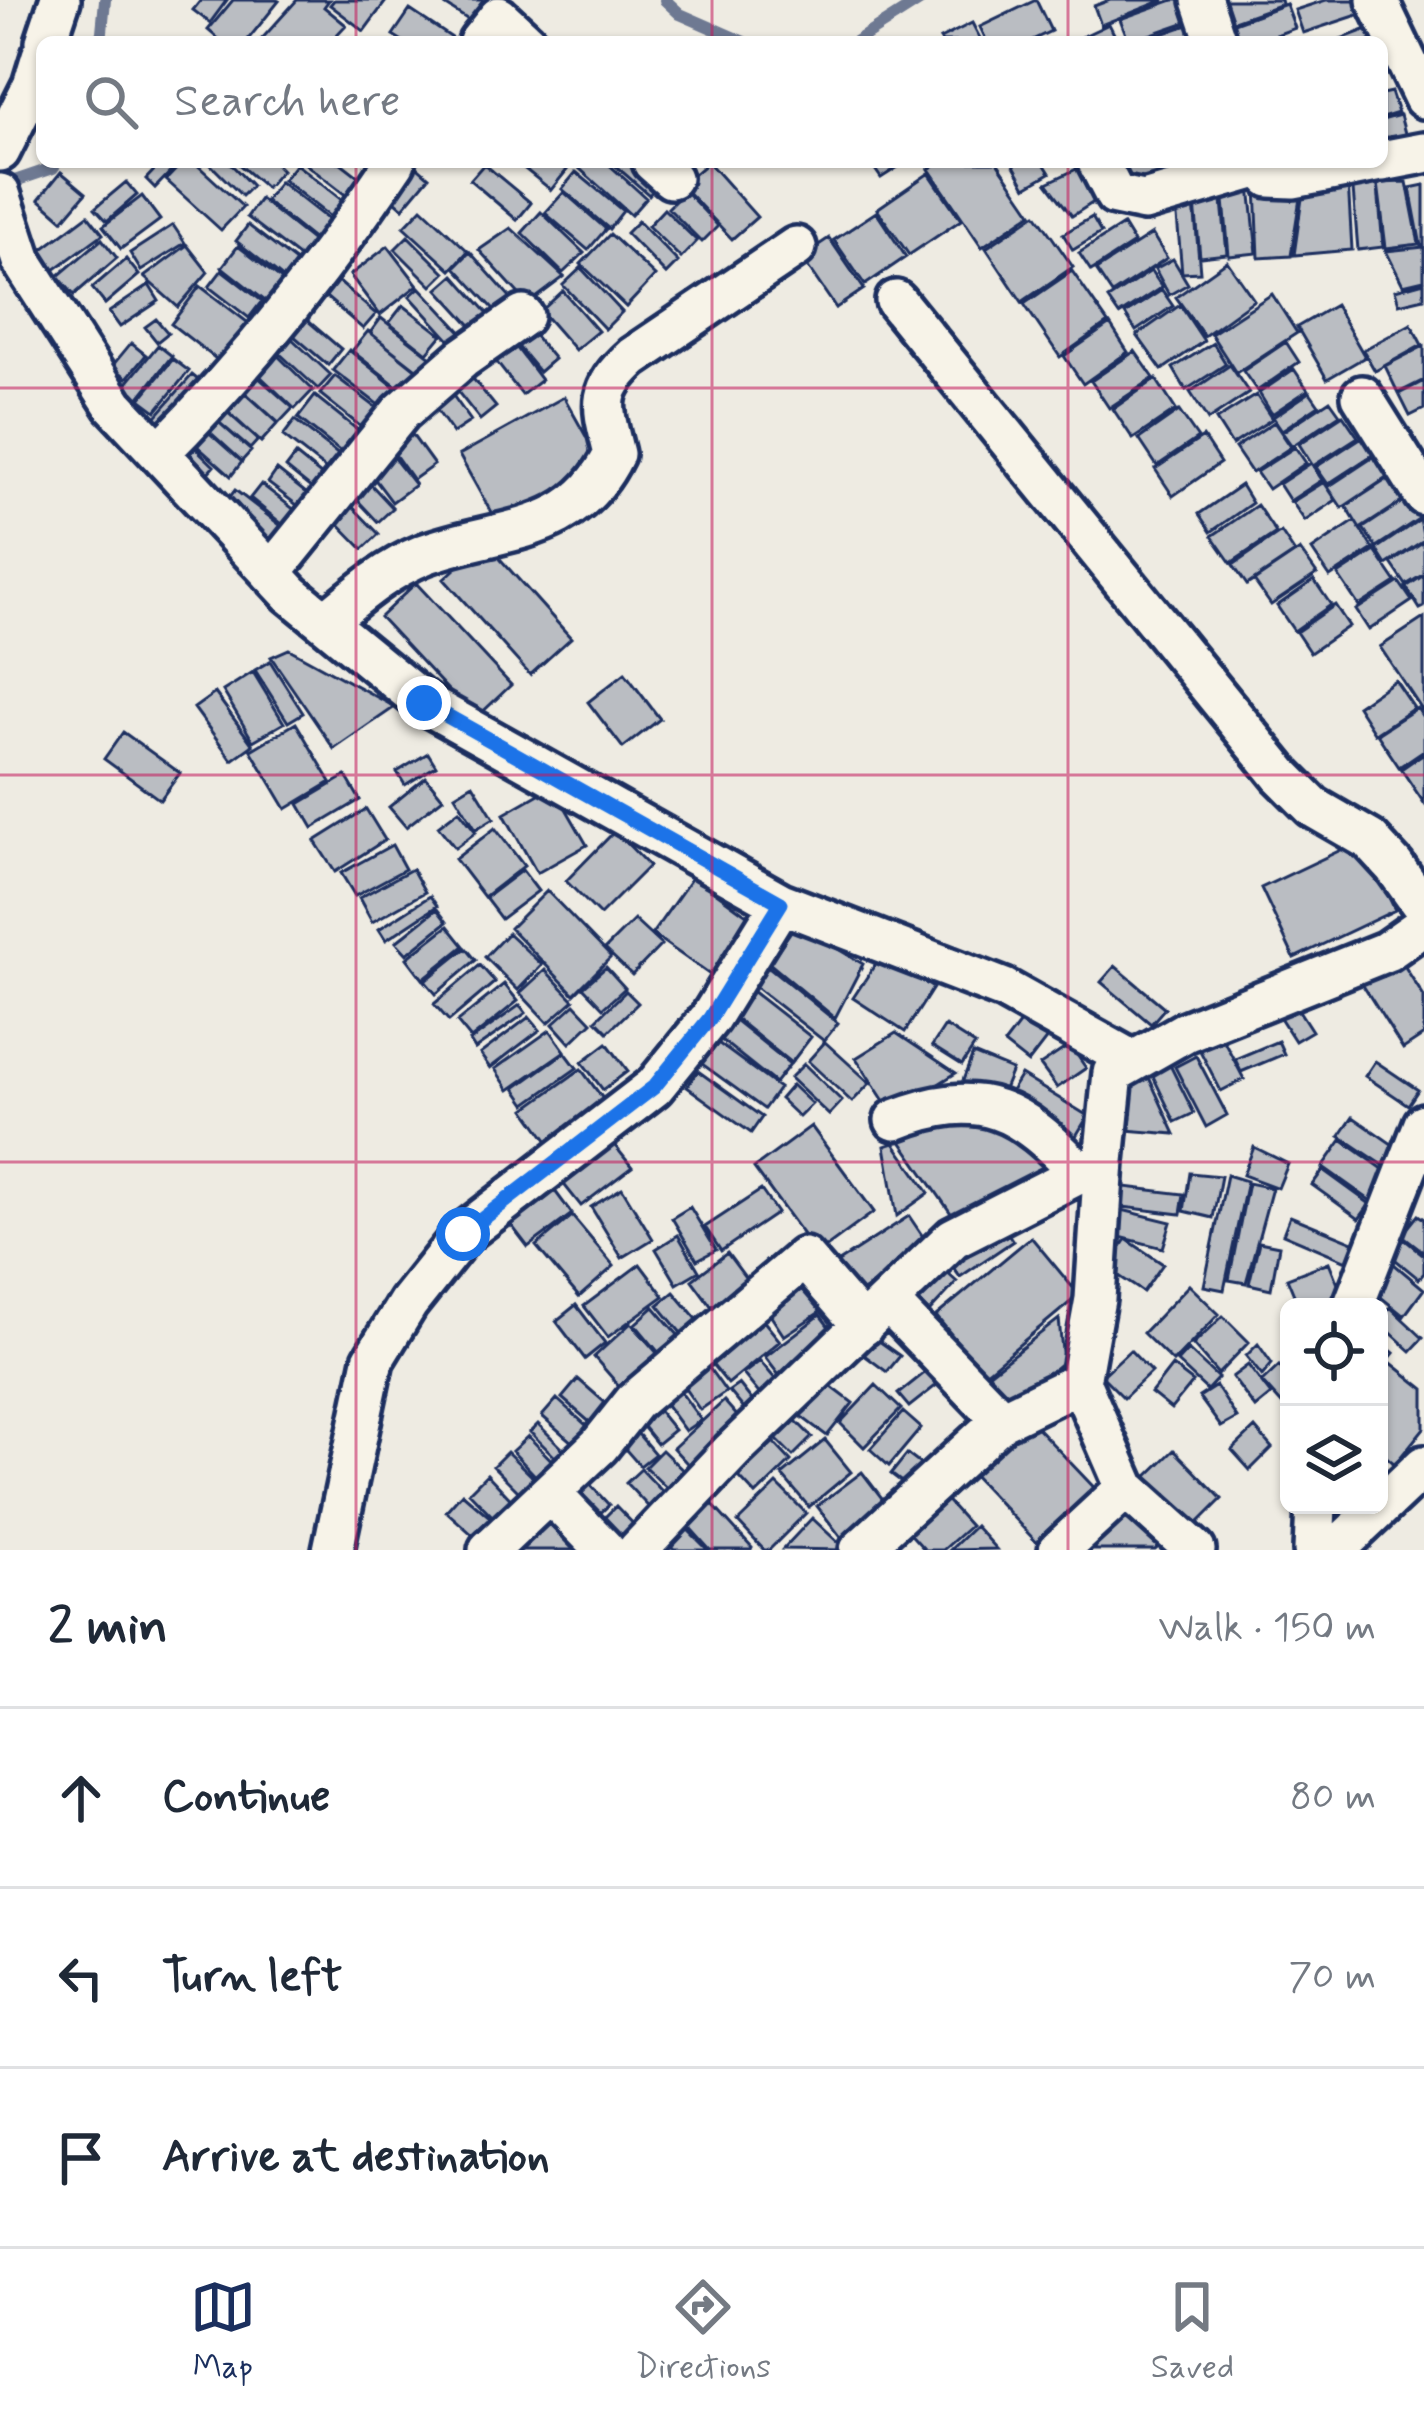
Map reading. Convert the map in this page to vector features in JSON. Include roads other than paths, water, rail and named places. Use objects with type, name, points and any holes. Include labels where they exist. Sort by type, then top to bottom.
[{"type":"street","points":[[48,36],[60,0]]},
{"type":"street","points":[[1202,0],[1214,36]]},
{"type":"street","points":[[1391,5],[1424,98]]},
{"type":"street","points":[[484,36],[499,17],[520,36]]},
{"type":"street","points":[[0,151],[36,75]]},
{"type":"street","points":[[1388,159],[1424,153]]},
{"type":"street","points":[[159,453],[235,377],[391,168]]},
{"type":"street","points":[[1101,168],[1115,195],[1144,201],[1249,168]]},
{"type":"street","points":[[1262,168],[1270,177],[1293,178],[1344,168]]},
{"type":"street","points":[[1,196],[22,261],[114,405],[272,573],[424,703],[781,903],[1004,989],[1133,1061]]},
{"type":"street","points":[[325,622],[377,579],[424,555],[535,527],[564,512],[599,484],[614,454],[602,402],[612,376],[796,247]]},
{"type":"street","points":[[896,302],[1281,775],[1313,807],[1370,840],[1424,908]]},
{"type":"street","points":[[272,573],[401,412],[523,316]]},
{"type":"street","points":[[1362,396],[1424,495]]},
{"type":"street","points":[[333,1550],[373,1360],[408,1303],[463,1234],[654,1087],[710,1018],[781,903]]},
{"type":"street","points":[[1195,1550],[1126,1488],[1080,1382],[1095,1299],[1092,1167],[1113,1073],[1185,1032],[1387,951],[1424,925]]},
{"type":"street","points":[[895,1120],[932,1106],[993,1107],[1019,1118],[1092,1167]]},
{"type":"street","points":[[1356,1298],[1424,1124]]},
{"type":"street","points":[[638,1550],[732,1451],[953,1238],[1092,1167]]},
{"type":"street","points":[[489,1550],[599,1447],[634,1402],[804,1258],[1001,1420]]},
{"type":"street","points":[[860,1550],[1001,1420],[1080,1382]]},
{"type":"street","points":[[1335,1550],[1424,1466]]},
{"type":"street","points":[[1059,1550],[1126,1488]]},
{"type":"street","points":[[551,1494],[605,1550]]},
{"type":"street","points":[[1314,1550],[1316,1514]]},
{"type":"waterway","points":[[102,36],[105,0]]},
{"type":"waterway","points":[[665,0],[680,14],[730,36]]},
{"type":"waterway","points":[[864,36],[921,0]]},
{"type":"waterway","points":[[0,186],[53,168]]}]
